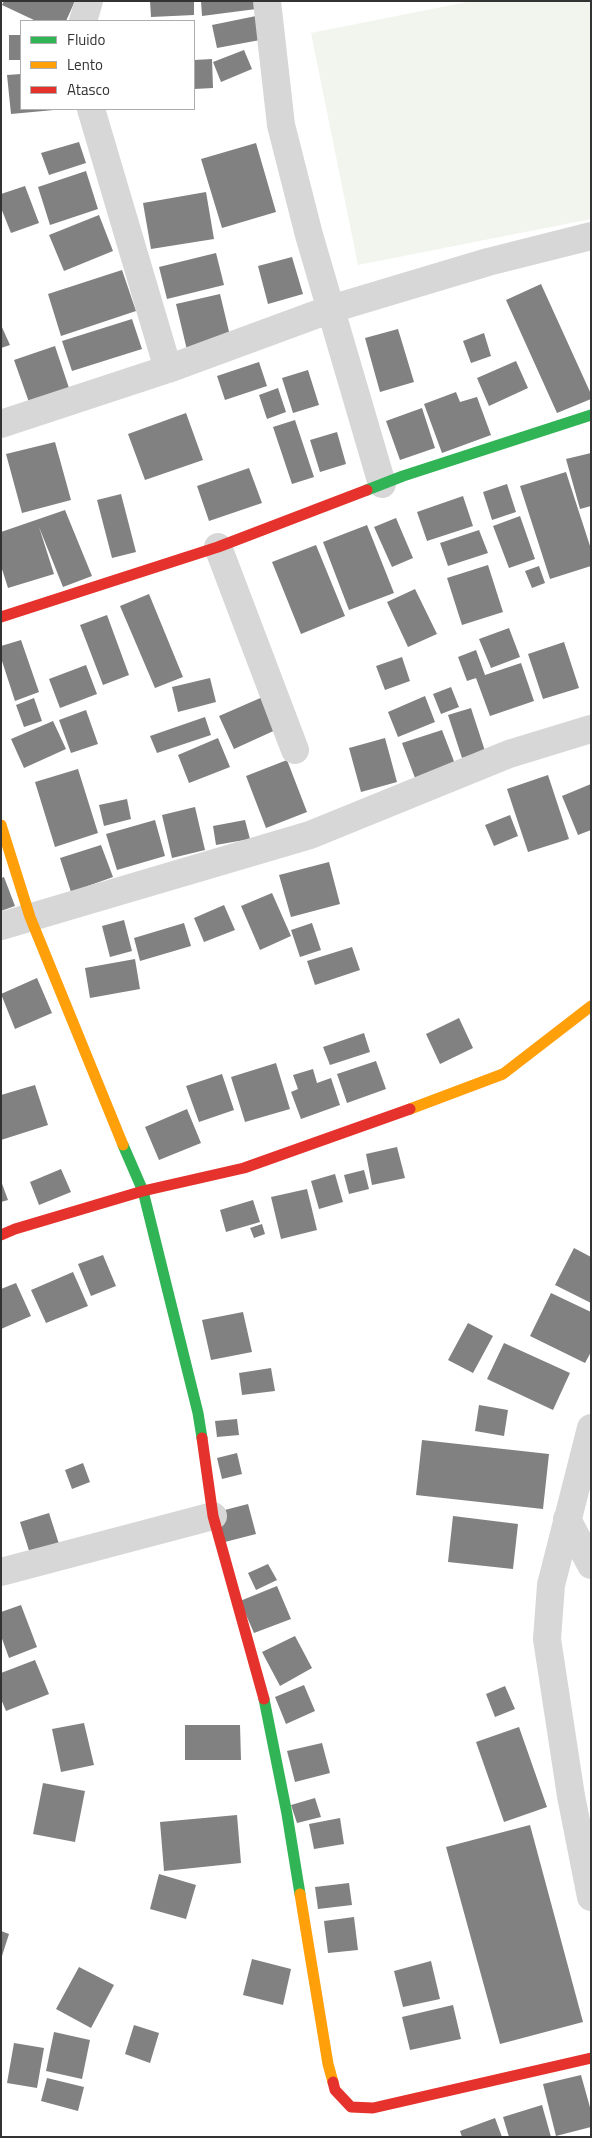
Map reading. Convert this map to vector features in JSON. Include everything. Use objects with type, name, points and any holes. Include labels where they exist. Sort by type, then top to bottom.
[{"type":"street","points":[[83,20],[89,1]]},
{"type":"street","points":[[267,1],[281,125],[309,235],[382,484]]},
{"type":"street","points":[[91,110],[168,370]]},
{"type":"street","points":[[1,424],[168,370],[331,310],[488,262],[591,236]]},
{"type":"street","points":[[1,617],[218,547],[382,484],[591,414]]},
{"type":"street","points":[[218,547],[296,750]]},
{"type":"street","points":[[1,926],[310,835],[509,754],[591,729]]},
{"type":"street","points":[[1,825],[30,917],[93,1074],[143,1191],[198,1413],[212,1516],[264,1701],[287,1814],[328,2064],[335,2090],[351,2107],[373,2108],[591,2058]]},
{"type":"street","points":[[1,1235],[15,1229],[143,1191],[244,1168],[367,1126],[503,1074],[591,1006]]},
{"type":"street","points":[[591,1428],[550,1585],[546,1639],[570,1796],[591,1898]]},
{"type":"street","points":[[1,1572],[212,1516]]},
{"type":"street","points":[[567,1519],[591,1565]]},
{"type":"shaded area","points":[[472,1],[591,1],[591,219],[358,265],[311,33]]},
{"type":"building","points":[[4,1],[75,1],[66,20],[34,20],[2,5]]},
{"type":"building","points":[[150,1],[194,1],[194,15],[151,17]]},
{"type":"building","points":[[201,1],[263,1],[264,8],[202,16]]},
{"type":"building","points":[[256,16],[260,40],[217,48],[212,25]]},
{"type":"building","points":[[9,35],[20,35],[20,60],[9,60]]},
{"type":"building","points":[[244,50],[252,69],[221,82],[213,62]]},
{"type":"building","points":[[212,59],[213,88],[195,89],[195,60]]},
{"type":"building","points":[[20,74],[20,110],[54,110],[11,114],[7,75]]},
{"type":"building","points":[[79,142],[86,163],[49,175],[41,153]]},
{"type":"building","points":[[256,143],[276,212],[222,228],[201,159]]},
{"type":"building","points":[[86,171],[98,209],[50,225],[38,187]]},
{"type":"building","points":[[25,186],[39,223],[11,233],[1,208],[1,194]]},
{"type":"building","points":[[206,192],[214,239],[151,249],[143,203]]},
{"type":"building","points":[[99,215],[113,251],[64,271],[49,235]]},
{"type":"building","points":[[216,253],[224,285],[167,299],[159,267]]},
{"type":"building","points":[[292,257],[303,294],[268,304],[258,266]]},
{"type":"building","points":[[122,270],[136,311],[61,336],[48,294]]},
{"type":"building","points":[[541,284],[591,394],[591,399],[557,413],[506,300]]},
{"type":"building","points":[[220,294],[231,340],[187,350],[176,304]]},
{"type":"building","points":[[132,319],[142,349],[72,371],[62,341]]},
{"type":"building","points":[[1,325],[10,345],[1,348]]},
{"type":"building","points":[[398,329],[414,382],[380,392],[365,338]]},
{"type":"building","points":[[484,333],[491,356],[471,363],[463,341]]},
{"type":"building","points":[[55,346],[70,391],[30,405],[14,360]]},
{"type":"building","points":[[516,361],[528,388],[489,406],[477,378]]},
{"type":"building","points":[[259,362],[267,386],[225,400],[217,376]]},
{"type":"building","points":[[308,370],[319,405],[293,413],[282,378]]},
{"type":"building","points":[[278,388],[286,412],[267,419],[259,395]]},
{"type":"building","points":[[456,392],[460,402],[477,397],[491,435],[442,453],[424,404]]},
{"type":"building","points":[[422,408],[435,448],[400,460],[386,421]]},
{"type":"building","points":[[186,413],[203,460],[145,480],[128,434]]},
{"type":"building","points":[[295,420],[314,477],[292,484],[273,427]]},
{"type":"building","points":[[337,432],[346,464],[320,472],[310,440]]},
{"type":"building","points":[[55,442],[71,500],[22,513],[6,454]]},
{"type":"building","points":[[591,453],[591,506],[580,509],[566,459]]},
{"type":"building","points":[[249,468],[262,503],[209,521],[197,486]]},
{"type":"building","points":[[566,472],[591,549],[591,566],[550,579],[520,486]]},
{"type":"building","points":[[507,484],[516,512],[492,520],[483,492]]},
{"type":"building","points":[[121,494],[136,552],[112,558],[97,500]]},
{"type":"building","points":[[463,496],[473,526],[427,541],[417,512]]},
{"type":"building","points":[[65,510],[92,576],[63,587],[39,527],[54,574],[8,588],[1,566],[1,532]]},
{"type":"building","points":[[520,516],[535,559],[509,568],[493,526]]},
{"type":"building","points":[[396,518],[413,558],[392,567],[374,527]]},
{"type":"building","points":[[367,525],[394,593],[349,610],[323,542]]},
{"type":"building","points":[[479,530],[488,553],[448,566],[440,543]]},
{"type":"building","points":[[316,545],[345,616],[301,634],[272,562]]},
{"type":"building","points":[[488,565],[503,612],[462,625],[447,578]]},
{"type":"building","points":[[539,566],[545,583],[532,588],[525,571]]},
{"type":"building","points":[[415,589],[437,634],[408,647],[387,602]]},
{"type":"building","points":[[149,594],[183,677],[155,688],[120,606]]},
{"type":"building","points":[[107,615],[129,675],[103,685],[80,625]]},
{"type":"building","points":[[509,628],[520,657],[491,668],[479,639]]},
{"type":"building","points":[[21,640],[39,692],[15,701],[1,658],[1,646]]},
{"type":"building","points":[[564,642],[579,688],[543,699],[528,654]]},
{"type":"building","points":[[476,650],[485,675],[467,681],[458,657]]},
{"type":"building","points":[[402,657],[410,681],[385,690],[376,666]]},
{"type":"building","points":[[521,663],[534,701],[490,716],[476,678]]},
{"type":"building","points":[[86,665],[97,694],[60,708],[49,679]]},
{"type":"building","points":[[210,678],[216,702],[178,712],[172,687]]},
{"type":"building","points":[[451,687],[459,707],[441,714],[433,694]]},
{"type":"building","points":[[265,696],[280,728],[234,749],[219,716]]},
{"type":"building","points":[[425,696],[435,722],[398,737],[388,712]]},
{"type":"building","points":[[34,698],[42,721],[24,727],[16,705]]},
{"type":"building","points":[[471,708],[485,751],[462,758],[448,715]]},
{"type":"building","points":[[86,710],[98,744],[71,753],[59,720]]},
{"type":"building","points":[[205,717],[211,735],[157,753],[150,736]]},
{"type":"building","points":[[53,721],[66,749],[24,768],[11,739]]},
{"type":"building","points":[[442,730],[455,764],[415,778],[402,743]]},
{"type":"building","points":[[218,738],[230,767],[189,783],[178,755]]},
{"type":"building","points":[[385,738],[397,782],[361,792],[349,748]]},
{"type":"building","points":[[287,760],[307,812],[266,828],[246,776]]},
{"type":"building","points":[[78,769],[98,833],[55,847],[35,782]]},
{"type":"building","points":[[548,775],[569,839],[528,852],[507,789]]},
{"type":"building","points":[[591,784],[591,830],[578,835],[562,796]]},
{"type":"building","points":[[127,799],[131,819],[104,826],[99,805]]},
{"type":"building","points":[[195,807],[205,850],[172,858],[162,815]]},
{"type":"building","points":[[510,815],[518,836],[494,846],[485,825]]},
{"type":"building","points":[[155,820],[165,856],[117,870],[106,834]]},
{"type":"building","points":[[245,820],[250,839],[216,845],[213,826]]},
{"type":"building","points":[[101,845],[113,877],[71,892],[60,858]]},
{"type":"building","points":[[329,862],[340,904],[291,917],[279,875]]},
{"type":"building","points":[[4,877],[15,906],[1,911],[1,878]]},
{"type":"building","points":[[272,893],[291,936],[260,950],[241,906]]},
{"type":"building","points":[[224,905],[235,930],[204,942],[194,918]]},
{"type":"building","points":[[124,920],[132,951],[110,957],[102,926]]},
{"type":"building","points":[[184,923],[191,946],[140,961],[134,938]]},
{"type":"building","points":[[312,923],[321,950],[300,957],[291,930]]},
{"type":"building","points":[[352,947],[360,970],[315,985],[307,961]]},
{"type":"building","points":[[135,959],[140,989],[90,998],[85,968]]},
{"type":"building","points":[[37,978],[52,1013],[15,1029],[1,994]]},
{"type":"building","points":[[459,1018],[473,1048],[440,1064],[426,1034]]},
{"type":"building","points":[[364,1033],[370,1052],[330,1065],[323,1047]]},
{"type":"building","points":[[376,1061],[386,1089],[347,1103],[337,1074]]},
{"type":"building","points":[[276,1063],[290,1109],[245,1122],[231,1077]]},
{"type":"building","points":[[313,1069],[317,1083],[331,1078],[340,1105],[301,1119],[291,1092],[298,1089],[293,1075]]},
{"type":"building","points":[[222,1074],[234,1110],[199,1122],[186,1086]]},
{"type":"building","points":[[35,1085],[48,1125],[1,1140],[1,1095]]},
{"type":"building","points":[[187,1109],[201,1143],[159,1160],[145,1127]]},
{"type":"building","points":[[397,1147],[405,1178],[372,1185],[366,1154]]},
{"type":"building","points":[[61,1169],[71,1192],[39,1205],[30,1182]]},
{"type":"building","points":[[364,1170],[369,1189],[349,1194],[344,1175]]},
{"type":"building","points":[[335,1174],[343,1202],[319,1209],[311,1181]]},
{"type":"building","points":[[1,1181],[8,1200],[1,1202]]},
{"type":"building","points":[[307,1189],[317,1230],[281,1239],[271,1197]]},
{"type":"building","points":[[253,1200],[260,1222],[226,1232],[220,1210]]},
{"type":"building","points":[[262,1224],[265,1234],[254,1238],[250,1228]]},
{"type":"building","points":[[574,1248],[591,1257],[591,1303],[555,1285]]},
{"type":"building","points":[[103,1255],[116,1286],[91,1296],[78,1264]]},
{"type":"building","points":[[73,1272],[88,1306],[46,1323],[31,1290]]},
{"type":"building","points":[[16,1283],[31,1316],[1,1329],[1,1289]]},
{"type":"building","points":[[551,1293],[591,1312],[591,1352],[585,1363],[530,1336]]},
{"type":"building","points":[[243,1312],[252,1352],[211,1360],[202,1320]]},
{"type":"building","points":[[468,1323],[493,1336],[473,1373],[448,1360]]},
{"type":"building","points":[[504,1343],[570,1373],[553,1410],[487,1379]]},
{"type":"building","points":[[271,1368],[275,1391],[242,1395],[239,1373]]},
{"type":"building","points":[[479,1405],[508,1410],[504,1436],[475,1431]]},
{"type":"building","points":[[237,1419],[239,1435],[217,1437],[215,1421]]},
{"type":"building","points":[[422,1440],[549,1454],[543,1509],[416,1495]]},
{"type":"building","points":[[237,1453],[242,1474],[222,1479],[217,1458]]},
{"type":"building","points":[[83,1463],[90,1482],[72,1489],[65,1470]]},
{"type":"building","points":[[248,1504],[256,1534],[225,1542],[217,1512]]},
{"type":"building","points":[[49,1513],[60,1547],[31,1557],[20,1522]]},
{"type":"building","points":[[453,1516],[518,1524],[513,1569],[448,1562]]},
{"type":"building","points":[[268,1564],[277,1580],[256,1590],[248,1573]]},
{"type":"building","points":[[277,1586],[291,1619],[254,1633],[240,1601]]},
{"type":"building","points":[[21,1605],[37,1647],[9,1658],[1,1636],[1,1612]]},
{"type":"building","points":[[295,1636],[312,1668],[280,1686],[262,1652]]},
{"type":"building","points":[[35,1660],[49,1694],[6,1711],[1,1699],[1,1673]]},
{"type":"building","points":[[304,1685],[315,1711],[286,1724],[275,1697]]},
{"type":"building","points":[[505,1686],[515,1709],[495,1717],[486,1694]]},
{"type":"building","points":[[84,1723],[94,1765],[61,1772],[52,1729]]},
{"type":"building","points":[[185,1725],[240,1725],[241,1760],[185,1760]]},
{"type":"building","points":[[519,1727],[547,1807],[504,1822],[476,1742]]},
{"type":"building","points":[[322,1743],[330,1773],[295,1782],[287,1751]]},
{"type":"building","points":[[43,1783],[85,1791],[75,1842],[33,1834]]},
{"type":"building","points":[[315,1798],[321,1817],[297,1823],[291,1805]]},
{"type":"building","points":[[237,1815],[241,1863],[164,1871],[160,1822]]},
{"type":"building","points":[[340,1818],[344,1844],[314,1849],[309,1824]]},
{"type":"building","points":[[530,1825],[583,2022],[500,2044],[446,1847]]},
{"type":"building","points":[[159,1874],[196,1885],[186,1919],[150,1909]]},
{"type":"building","points":[[349,1883],[352,1905],[318,1909],[315,1887]]},
{"type":"building","points":[[354,1917],[358,1950],[328,1953],[324,1921]]},
{"type":"building","points":[[1,1931],[9,1934],[2,1956],[1,1956]]},
{"type":"building","points":[[252,1959],[291,1969],[283,2005],[243,1995]]},
{"type":"building","points":[[431,1961],[440,1999],[403,2007],[394,1971]]},
{"type":"building","points":[[79,1967],[114,1985],[91,2028],[56,2009]]},
{"type":"building","points":[[453,2005],[461,2039],[410,2050],[402,2017]]},
{"type":"building","points":[[134,2025],[159,2033],[150,2063],[125,2054]]},
{"type":"building","points":[[54,2032],[90,2040],[82,2079],[46,2071]]},
{"type":"building","points":[[14,2043],[44,2048],[37,2088],[7,2083]]},
{"type":"building","points":[[581,2075],[591,2111],[591,2127],[556,2136],[543,2084]]},
{"type":"building","points":[[47,2078],[84,2087],[78,2111],[41,2101]]},
{"type":"building","points":[[542,2105],[551,2137],[509,2137],[503,2117]]},
{"type":"building","points":[[495,2118],[502,2137],[462,2137],[460,2131]]},
{"type":"traffic: fast","points":[[367,490],[403,476],[591,415]]},
{"type":"traffic: fast","points":[[123,1145],[143,1191],[198,1413],[202,1438]]},
{"type":"traffic: fast","points":[[264,1699],[287,1814],[300,1894]]},
{"type":"traffic: slow","points":[[1,825],[30,917],[123,1145]]},
{"type":"traffic: slow","points":[[410,1109],[503,1074],[591,1006]]},
{"type":"traffic: slow","points":[[300,1894],[328,2064],[333,2082]]},
{"type":"traffic: jam","points":[[1,617],[218,547],[367,490]]},
{"type":"traffic: jam","points":[[1,1235],[15,1229],[143,1191],[244,1168],[410,1109]]},
{"type":"traffic: jam","points":[[202,1438],[213,1516],[264,1699]]},
{"type":"traffic: jam","points":[[333,2082],[335,2090],[351,2107],[373,2108],[591,2058]]}]
